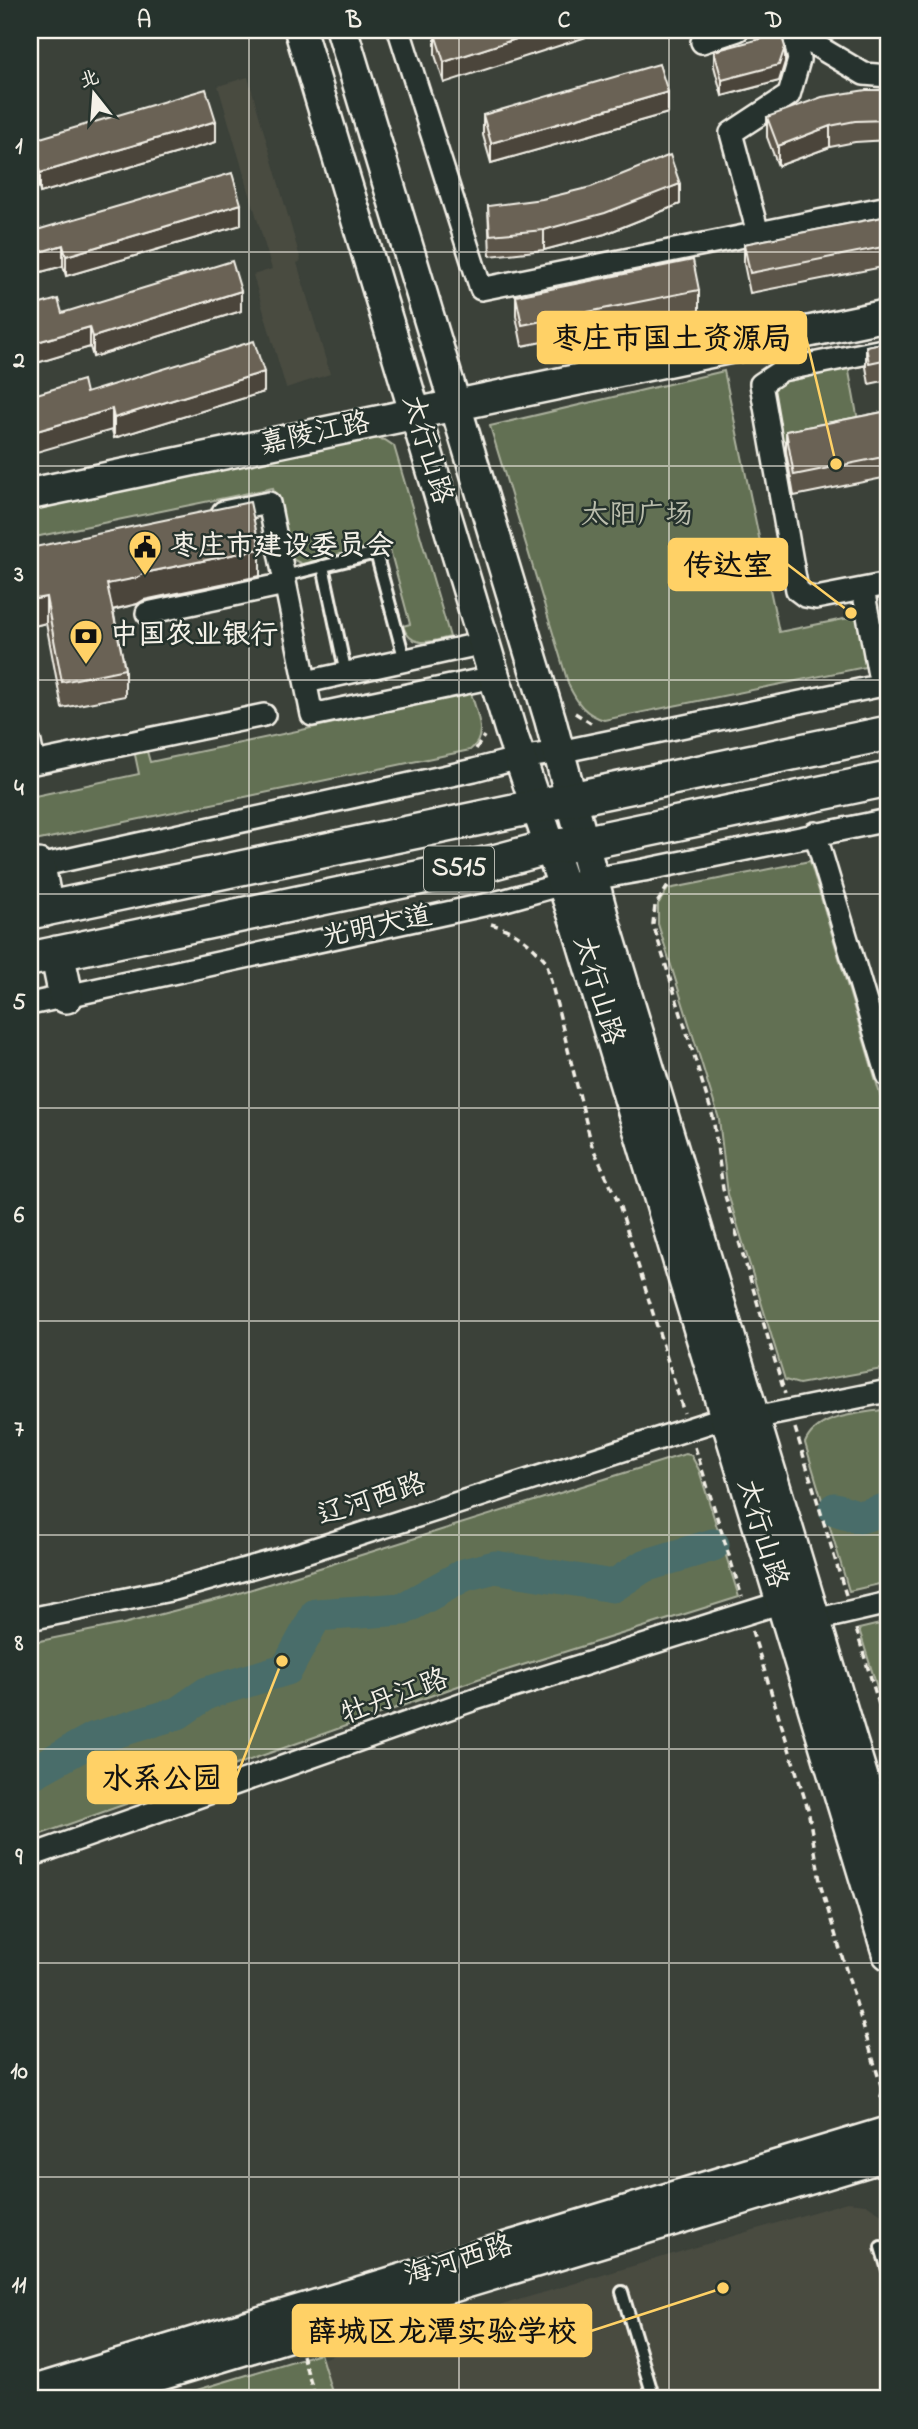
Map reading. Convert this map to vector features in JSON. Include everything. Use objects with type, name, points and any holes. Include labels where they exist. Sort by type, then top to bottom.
[{"type":"main road","name":"太行山路","points":[[300,30],[494,677],[740,1417],[815,1620],[888,1862]]},
{"type":"main road","name":"太行山路","points":[[342,30],[559,752],[740,1417],[782,1602],[888,1954]]},
{"type":"main road","name":"嘉陵江路","points":[[30,494],[888,315]]},
{"type":"main road","name":"S515","points":[[38,911],[888,733]]},
{"type":"main road","name":"光明大道","points":[[43,956],[494,862],[550,847],[583,843],[888,779]]},
{"type":"main road","points":[[34,867],[38,911]]},
{"type":"main road","points":[[43,956],[66,996]]},
{"type":"main road","name":"海河西路","points":[[30,2392],[888,2132]]},
{"type":"main road","name":"海河西路","points":[[80,2399],[888,2155]]},
{"type":"street","points":[[399,30],[481,289],[888,207]]},
{"type":"street","points":[[702,42],[738,30]]},
{"type":"street","points":[[758,233],[731,133],[789,95],[799,60],[794,31]]},
{"type":"street","points":[[794,31],[864,74],[888,76]]},
{"type":"street","points":[[888,349],[782,370],[761,384],[797,590],[805,596],[817,598],[888,584]]},
{"type":"street","points":[[202,516],[269,503],[312,715],[494,677]]},
{"type":"street","points":[[147,613],[285,580]]},
{"type":"street","points":[[34,867],[520,758],[885,685],[863,589]]},
{"type":"street","points":[[306,682],[484,643]]},
{"type":"street","points":[[30,743],[34,763],[264,715]]},
{"type":"street","name":"光明大道","points":[[30,1003],[502,901],[563,884],[888,820]]},
{"type":"street","points":[[815,834],[888,1076]]},
{"type":"street","name":"辽河西路","points":[[30,1619],[175,1589],[226,1575],[690,1429],[740,1417],[888,1391]]},
{"type":"street","name":"牡丹江路","points":[[30,1856],[475,1699],[782,1602]]},
{"type":"street","points":[[815,1620],[888,1603]]},
{"type":"lane","points":[[285,580],[323,566],[376,553],[405,661]]},
{"type":"lane","points":[[323,566],[346,674]]},
{"type":"lane","points":[[881,2247],[888,2270]]},
{"type":"lane","points":[[622,2292],[654,2399]]},
{"type":"path","points":[[575,713],[597,727]]},
{"type":"path","points":[[471,756],[484,736]]},
{"type":"path","points":[[655,906],[653,925],[713,1117],[723,1189],[888,1734]]},
{"type":"path","points":[[509,930],[530,942],[546,961],[592,1146],[619,1204],[808,1809],[821,1887],[884,2092]]},
{"type":"path","points":[[302,2353],[316,2399]]},
{"type":"shaded area","points":[[248,77],[301,261],[297,263],[330,374],[286,388],[253,275],[272,269],[218,86]]},
{"type":"shaded area","points":[[847,2202],[866,2204],[888,2218],[888,2399],[334,2399],[321,2359]]},
{"type":"green space","points":[[848,366],[859,426],[781,441],[772,389],[779,381]]},
{"type":"green space","name":"太阳广场","points":[[724,371],[779,632],[864,615],[875,665],[604,720],[583,708],[569,686],[490,426]]},
{"type":"green space","points":[[372,438],[385,440],[394,446],[450,637],[423,642],[407,634],[403,626],[410,624],[388,542],[302,564],[290,558],[273,488],[30,538],[30,510]]},
{"type":"green space","points":[[471,693],[480,731],[476,745],[470,750],[30,842],[30,797],[139,774],[134,750],[146,748],[150,762],[344,721],[344,718]]},
{"type":"green space","points":[[810,861],[888,1121],[888,1368],[799,1384],[785,1380],[728,1194],[719,1119],[658,924],[658,904],[668,889]]},
{"type":"green space","points":[[888,1409],[888,1582],[849,1591],[805,1443],[811,1433],[829,1421]]},
{"type":"green space","points":[[685,1454],[691,1455],[699,1470],[739,1597],[478,1679],[30,1838],[30,1643],[123,1624],[223,1598]]},
{"type":"green space","points":[[888,1622],[888,1723],[859,1629]]},
{"type":"green space","points":[[320,2353],[334,2399],[167,2399]]},
{"type":"building","points":[[449,30],[544,30],[444,62],[435,34]]},
{"type":"building","points":[[772,30],[780,30],[785,47],[779,65],[722,80],[714,51],[771,38]]},
{"type":"building","points":[[659,64],[668,92],[491,143],[483,115]]},
{"type":"building","points":[[206,89],[216,121],[40,173],[38,166],[30,168],[30,141]]},
{"type":"building","points":[[866,90],[888,90],[888,120],[855,121],[830,126],[778,146],[767,117],[822,97]]},
{"type":"building","points":[[670,155],[680,184],[605,213],[544,230],[490,235],[488,206],[542,199],[591,187]]},
{"type":"building","points":[[232,173],[241,204],[66,256],[63,245],[30,255],[30,218],[33,217],[37,230]]},
{"type":"building","points":[[888,216],[888,246],[750,273],[744,244]]},
{"type":"building","points":[[693,260],[699,290],[522,325],[516,296]]},
{"type":"building","points":[[232,261],[241,291],[93,337],[90,327],[30,344],[30,307],[58,299],[62,313]]},
{"type":"building","points":[[254,341],[264,372],[114,418],[112,409],[30,433],[30,396],[83,380],[86,393]]},
{"type":"building","points":[[888,342],[888,359],[869,363],[866,346]]},
{"type":"building","points":[[888,411],[888,456],[794,475],[786,431]]},
{"type":"building","points":[[250,502],[260,549],[144,573],[137,578],[107,584],[125,669],[62,682],[46,597],[30,600],[30,548]]},
{"type":"waterway","points":[[835,1509],[860,1517],[888,1509]]},
{"type":"waterway","points":[[30,1774],[95,1738],[178,1713],[207,1693],[287,1669],[316,1615],[403,1609],[464,1575],[495,1567],[613,1586],[644,1566],[713,1545]]},
{"type":"place","name":"枣庄市国土资源局","points":[[836,464]]},
{"type":"place","name":"枣庄市建设委员会","points":[[145,577]]},
{"type":"place","name":"传达室","points":[[851,613]]},
{"type":"place","name":"中国农业银行","points":[[86,666]]},
{"type":"place","name":"水系公园","points":[[282,1661]]},
{"type":"place","name":"薛城区龙潭实验学校","points":[[723,2288]]}]
